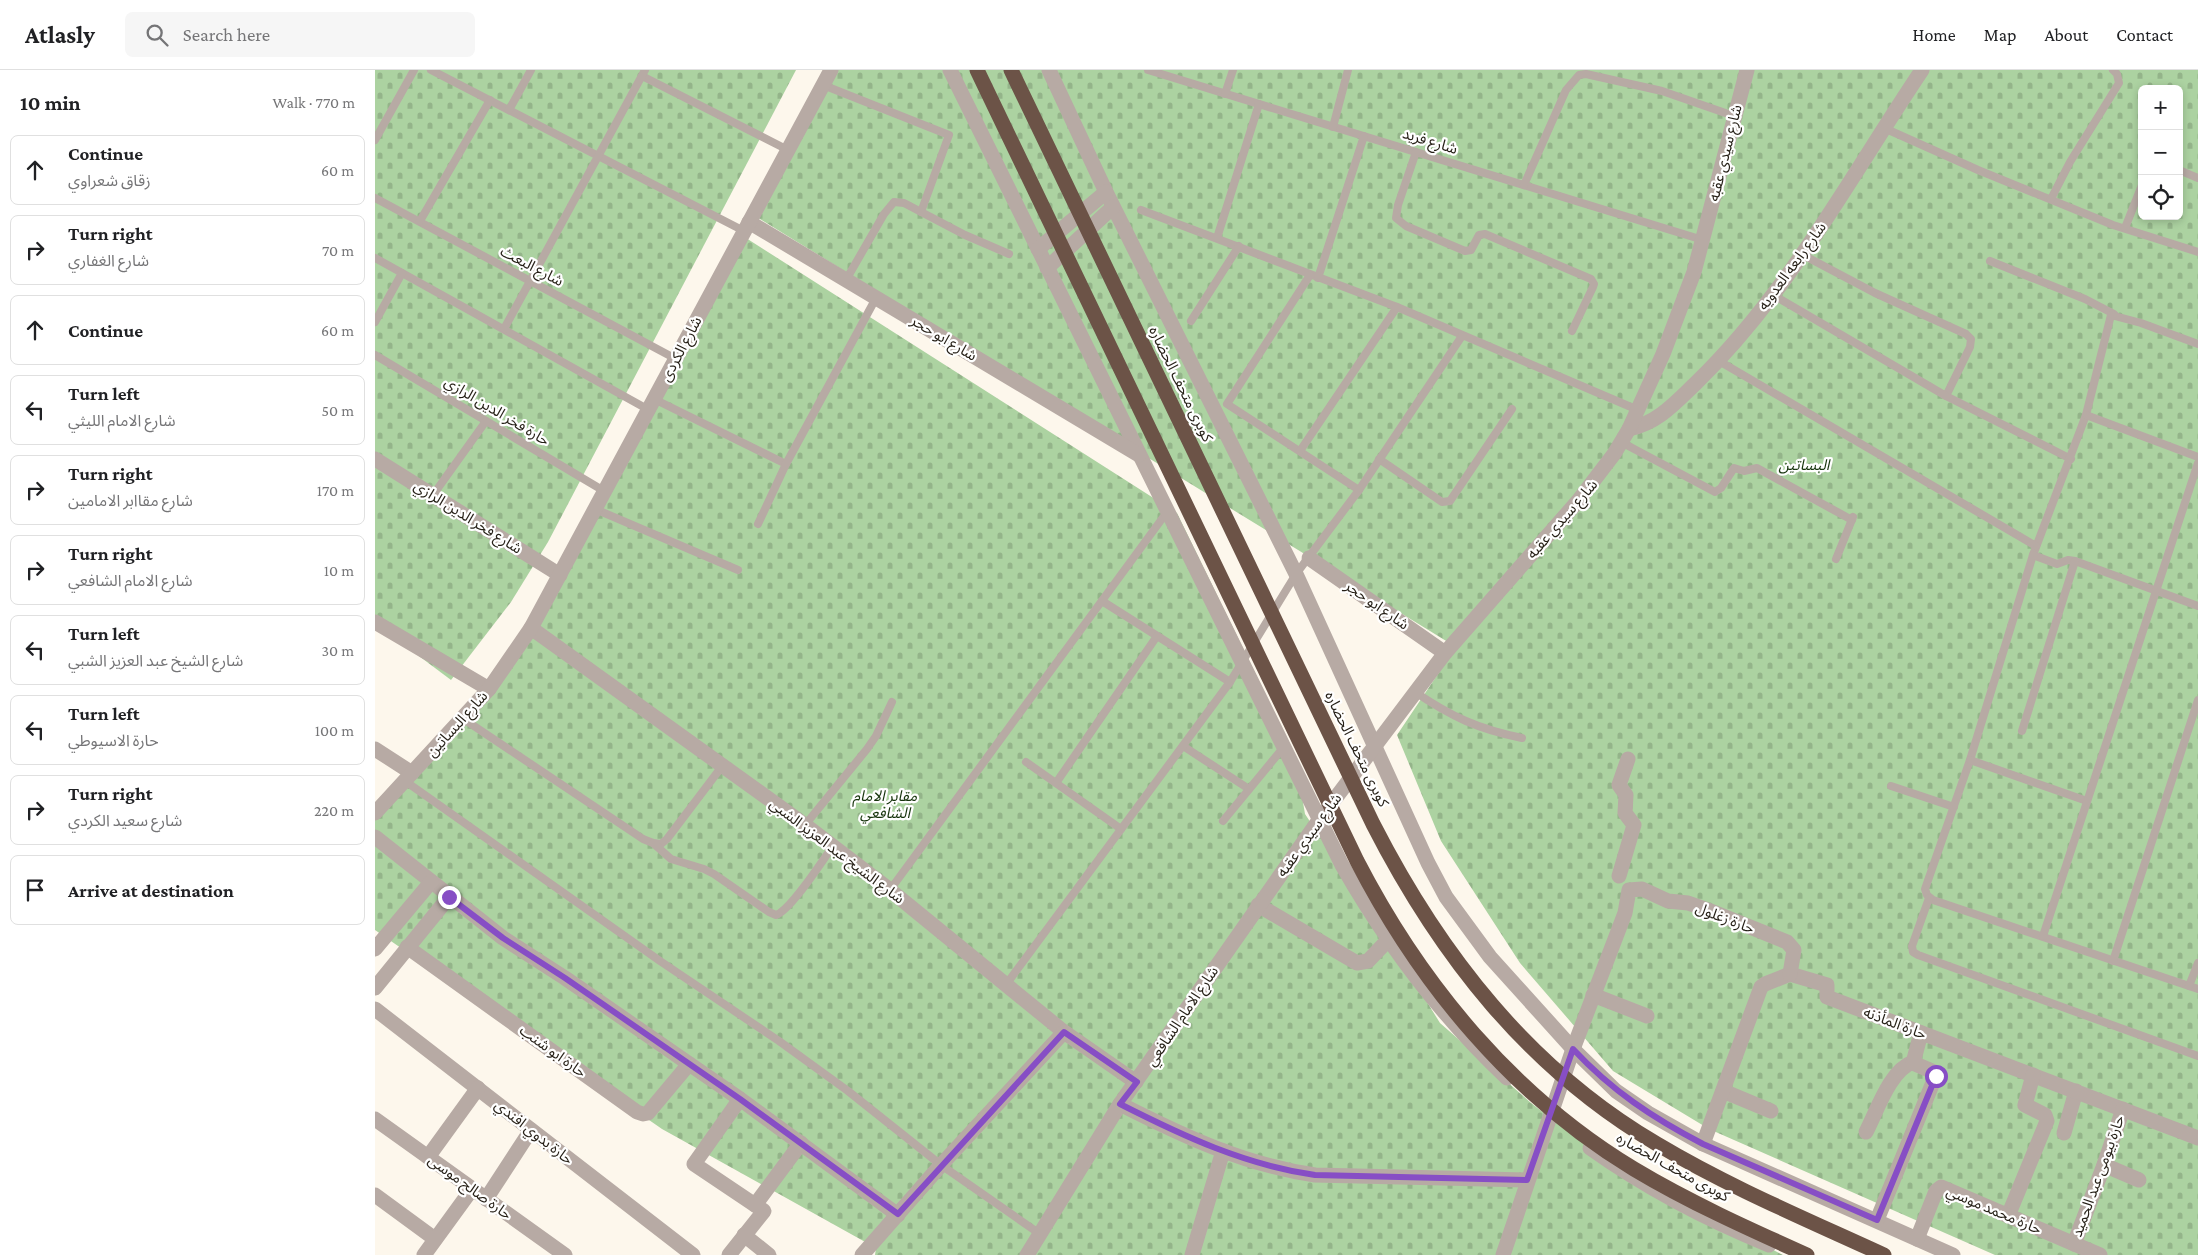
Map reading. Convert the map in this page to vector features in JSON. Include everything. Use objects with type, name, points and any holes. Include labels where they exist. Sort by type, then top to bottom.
[{"type":"highway","name":"كوبرى متحف الحضاره","points":[[977,70],[1357,861],[1384,911],[1415,960],[1443,998],[1487,1049],[1514,1076],[1572,1126],[1642,1173],[1807,1255]]},
{"type":"highway","name":"كوبرى متحف الحضاره","points":[[1011,70],[1373,824],[1411,894],[1452,956],[1495,1009],[1528,1045],[1587,1096],[1623,1122],[1702,1169],[1884,1255]]},
{"type":"street","name":"شارع الكردى","points":[[531,628],[831,70]]},
{"type":"street","points":[[950,70],[1341,865],[1387,940],[1413,975],[1469,1042],[1549,1116],[1608,1161],[1671,1200],[1737,1232],[1791,1255]]},
{"type":"street","points":[[1049,70],[1113,207],[1296,574],[1428,863],[1446,897],[1490,957],[1573,1049],[1616,1091],[1647,1113],[1703,1144],[1953,1255]]},
{"type":"street","name":"شارع سيدي عقبه","points":[[1259,904],[1319,820],[1445,652],[1597,478],[1625,436],[1663,354],[1694,272],[1747,70]]},
{"type":"street","name":"شارع رابعه العدويه","points":[[1625,436],[1665,413],[1719,361],[1803,255],[1922,70]]},
{"type":"street","points":[[1038,250],[1106,192]]},
{"type":"street","points":[[1047,268],[1113,207]]},
{"type":"street","name":"شارع ابو حجر","points":[[746,226],[846,280],[1139,455]]},
{"type":"street","name":"شارع فخر الدين الرازي","points":[[375,459],[560,575]]},
{"type":"street","name":"شارع ابو حجر","points":[[1309,558],[1445,652]]},
{"type":"street","points":[[375,622],[489,688]]},
{"type":"street","name":"شارع البساتين","points":[[375,813],[489,688],[531,628]]},
{"type":"street","name":"شارع الشيخ عبد العزيز الشبي","points":[[531,628],[805,825],[890,890],[1005,986],[1064,1032],[1137,1082]]},
{"type":"street","points":[[375,749],[409,777]]},
{"type":"street","points":[[1503,1255],[1549,1116],[1625,913],[1629,890],[1612,873],[1633,825],[1625,813],[1626,795],[1619,785],[1628,759]]},
{"type":"street","points":[[375,837],[503,938],[565,978],[740,1099],[898,1214]]},
{"type":"street","points":[[375,949],[431,882]]},
{"type":"street","name":"حارة زغلول","points":[[1629,890],[1642,889],[1668,901],[1701,908],[1787,942],[1794,950],[1795,955],[1789,974]]},
{"type":"street","points":[[375,988],[449,897]]},
{"type":"street","points":[[1259,904],[1357,963],[1368,961],[1387,940]]},
{"type":"street","name":"شارع الامام الشافعي","points":[[1027,1255],[1120,1104],[1259,904]]},
{"type":"street","name":"حارة ابو شنب","points":[[407,947],[637,1112],[648,1113],[689,1064]]},
{"type":"street","points":[[1703,1144],[1761,987],[1789,974]]},
{"type":"street","name":"حارة المأذنه","points":[[1789,974],[1827,985],[1827,997],[2198,1138]]},
{"type":"street","points":[[1593,995],[1647,1016]]},
{"type":"street","name":"حارة بدوي افندي","points":[[375,1008],[693,1255]]},
{"type":"street","points":[[862,1255],[941,1165],[1064,1032]]},
{"type":"street","points":[[1913,1062],[1921,1033]]},
{"type":"street","points":[[1866,1132],[1894,1077],[1905,1065],[1913,1062]]},
{"type":"street","points":[[1877,1220],[1936,1076],[1934,1072],[1913,1062]]},
{"type":"street","points":[[2008,1216],[2047,1121],[2045,1116],[2025,1105],[2033,1075]]},
{"type":"street","points":[[428,1157],[478,1088]]},
{"type":"street","points":[[1723,1091],[1771,1111]]},
{"type":"street","points":[[2064,1133],[2076,1091]]},
{"type":"street","points":[[729,1255],[763,1211],[694,1164],[740,1099]]},
{"type":"street","points":[[1120,1104],[1182,1136],[1285,1170],[1315,1175],[1527,1180]]},
{"type":"street","name":"حارة بيومى عبد الحميد","points":[[2074,1244],[2105,1165],[2123,1109]]},
{"type":"street","name":"حارة صالح موسى","points":[[375,1119],[486,1199],[548,1250],[565,1255]]},
{"type":"street","points":[[486,1199],[531,1130]]},
{"type":"street","points":[[755,1205],[801,1143]]},
{"type":"street","points":[[1192,1255],[1223,1151]]},
{"type":"street","points":[[2105,1165],[2139,1180]]},
{"type":"street","name":"حارة محمد موسي","points":[[1917,1239],[1935,1191],[1941,1188],[2100,1255]]},
{"type":"street","points":[[423,1255],[472,1189]]},
{"type":"street","points":[[375,1195],[435,1239]]},
{"type":"street","points":[[744,1235],[769,1255]]},
{"type":"lane","points":[[375,140],[414,70]]},
{"type":"lane","points":[[431,70],[598,157],[746,226]]},
{"type":"lane","points":[[509,110],[531,70]]},
{"type":"lane","name":"شارع فريد","points":[[1148,70],[1703,240]]},
{"type":"lane","points":[[1225,94],[1233,70]]},
{"type":"lane","points":[[1333,126],[1348,70]]},
{"type":"lane","points":[[2051,199],[2070,162],[2119,84],[2120,80],[2113,70]]},
{"type":"lane","points":[[504,329],[644,73],[788,150]]},
{"type":"lane","points":[[1524,184],[1566,90],[1579,75],[1586,74],[1644,86],[1734,116]]},
{"type":"lane","points":[[823,85],[949,135],[921,212]]},
{"type":"lane","points":[[420,222],[490,100]]},
{"type":"lane","points":[[1217,238],[1259,104]]},
{"type":"lane","points":[[1883,128],[2051,199],[2125,228],[2198,252]]},
{"type":"lane","points":[[1318,278],[1364,136]]},
{"type":"lane","points":[[1416,152],[1398,205],[1396,218],[1406,226],[1465,250],[1471,250],[1479,235],[1485,234],[1591,279],[1594,284],[1593,287],[1572,331]]},
{"type":"lane","points":[[2183,172],[2198,178]]},
{"type":"lane","points":[[2125,228],[2138,195]]},
{"type":"lane","name":"شارع البعث","points":[[375,198],[675,359]]},
{"type":"lane","points":[[846,280],[884,214],[894,202],[904,203],[965,235],[1009,254]]},
{"type":"lane","points":[[1141,210],[1397,307],[1638,410]]},
{"type":"lane","points":[[1191,321],[1239,246]]},
{"type":"lane","points":[[1803,255],[1875,294],[1966,334],[1971,339],[1970,347],[1946,396]]},
{"type":"lane","points":[[375,258],[504,329],[651,405],[786,464]]},
{"type":"lane","points":[[1990,261],[2085,299],[2114,314],[2198,344]]},
{"type":"lane","points":[[375,322],[402,273]]},
{"type":"lane","points":[[1309,275],[1227,404],[1359,490]]},
{"type":"lane","points":[[1773,294],[1946,396],[2071,459]]},
{"type":"lane","points":[[758,524],[786,464],[876,298]]},
{"type":"lane","points":[[1300,451],[1397,307]]},
{"type":"lane","points":[[2114,314],[2111,314],[2086,415],[2071,459],[2036,546],[1970,760],[1925,889],[1929,898],[1912,946],[1913,952],[1918,955],[2198,1056]]},
{"type":"lane","points":[[1005,986],[1230,682],[1296,574],[1359,490],[1462,336]]},
{"type":"lane","name":"حارة فخر الدين الرازي","points":[[375,355],[604,491]]},
{"type":"lane","points":[[1719,361],[2036,546]]},
{"type":"lane","points":[[1379,459],[1442,502],[1450,501],[1512,408]]},
{"type":"lane","points":[[2086,415],[2198,457]]},
{"type":"lane","points":[[433,496],[486,421]]},
{"type":"lane","points":[[1625,436],[1715,492],[1721,488],[1734,468],[1743,471],[1757,468],[1853,518],[1837,559]]},
{"type":"lane","points":[[2043,936],[2198,463]]},
{"type":"lane","points":[[595,509],[739,570]]},
{"type":"lane","points":[[890,890],[1167,512]]},
{"type":"lane","points":[[2033,555],[2057,564],[2067,560],[2075,561],[2198,606]]},
{"type":"lane","points":[[2022,731],[2075,561]]},
{"type":"lane","points":[[1101,601],[1230,682]]},
{"type":"lane","points":[[1056,783],[1157,636]]},
{"type":"lane","points":[[1415,692],[1452,716],[1467,723],[1522,738]]},
{"type":"lane","points":[[2113,961],[2198,700]]},
{"type":"lane","points":[[805,825],[867,749],[876,736],[892,702]]},
{"type":"lane","points":[[462,718],[653,844],[662,853],[676,862],[704,869],[714,874],[775,915],[782,912],[794,899],[833,846]]},
{"type":"lane","points":[[1183,746],[1249,789]]},
{"type":"lane","points":[[1223,822],[1283,748]]},
{"type":"lane","points":[[1970,760],[2087,802]]},
{"type":"lane","points":[[1026,762],[1121,829]]},
{"type":"lane","points":[[653,844],[661,844],[667,839],[723,765]]},
{"type":"lane","points":[[409,777],[660,961],[779,1041],[848,1091],[941,1165],[1040,1234]]},
{"type":"lane","points":[[1891,786],[1954,807]]},
{"type":"lane","points":[[1929,898],[2198,989]]},
{"type":"lane","points":[[2189,986],[2198,963]]},
{"type":"green space","points":[[375,70],[796,70],[548,542],[511,602],[451,680],[375,623]]},
{"type":"green space","name":"البساتين","points":[[835,70],[2198,70],[2198,1255],[1995,1255],[1709,1129],[1613,1071],[1520,963],[1441,841],[1397,735],[1456,647],[755,216]]},
{"type":"green space","name":"مقابر الامام الشافعي","points":[[746,238],[1177,513],[1295,755],[1305,814],[1381,928],[1440,1023],[1531,1103],[1611,1165],[1783,1255],[875,1255],[876,1248],[662,1129],[375,930],[375,817],[497,683]]},
{"type":"route","points":[[449,897],[503,938],[565,978],[740,1099],[898,1214],[1064,1032],[1137,1082],[1120,1104],[1182,1136],[1223,1151],[1256,1163],[1315,1175],[1527,1180],[1573,1049],[1595,1073],[1616,1091],[1647,1113],[1676,1130],[1703,1144],[1877,1220],[1936,1076]]}]
